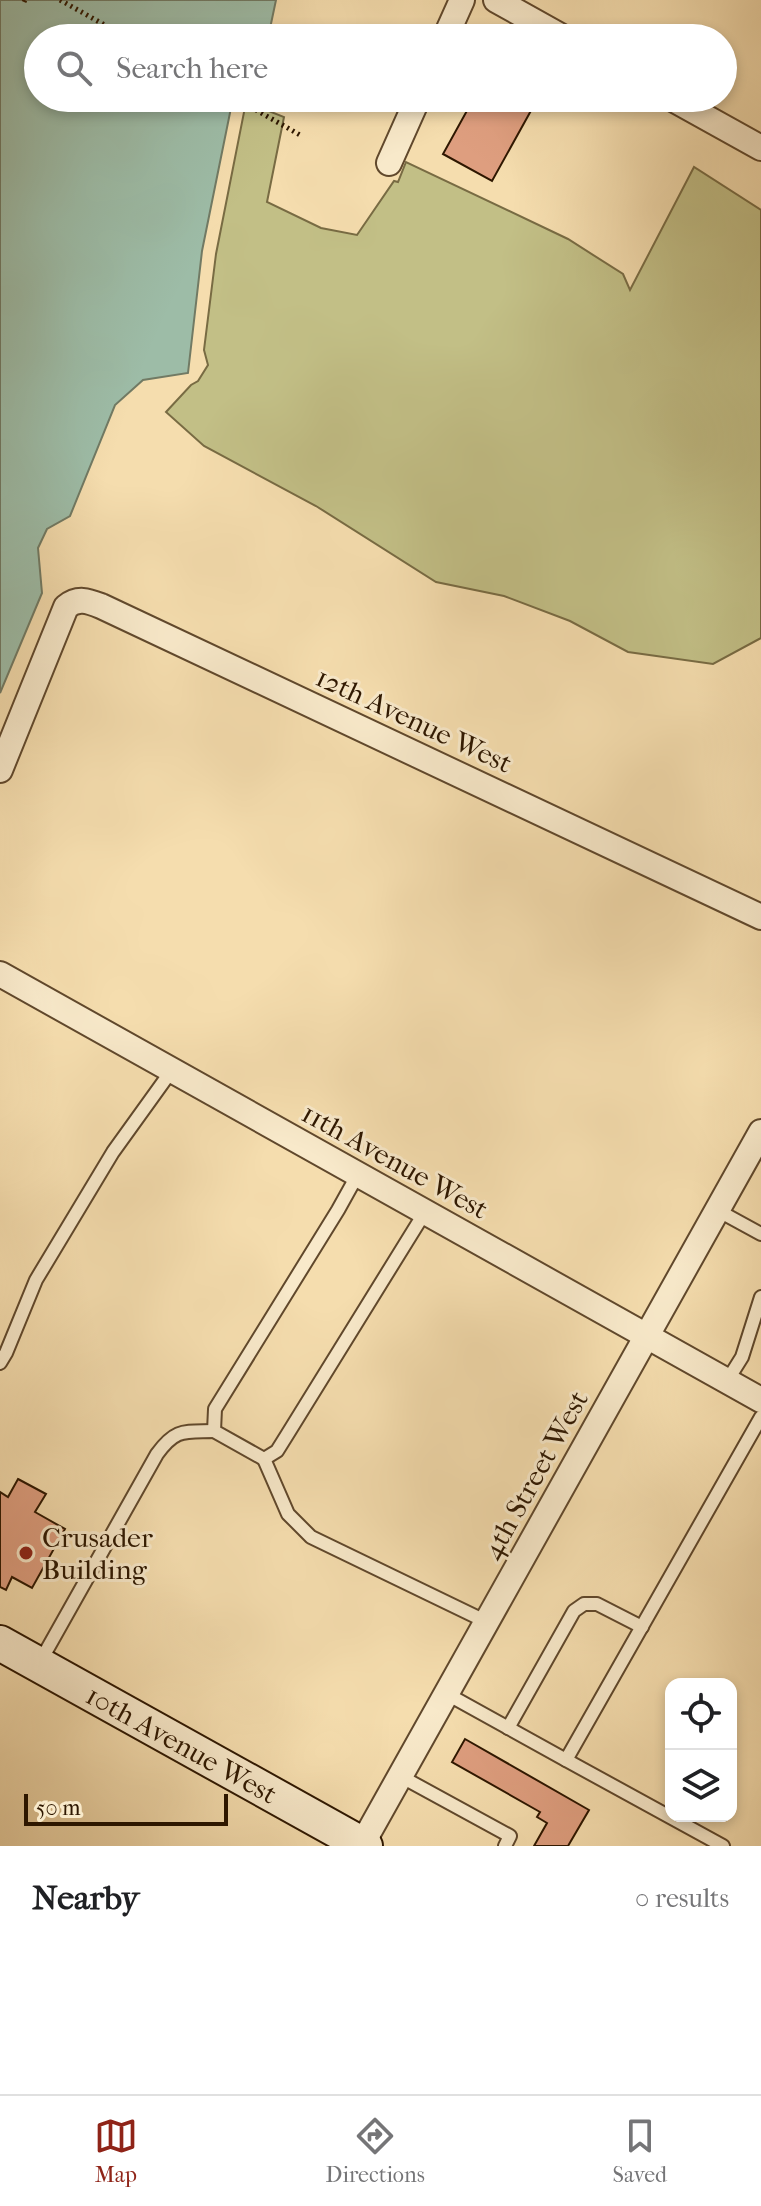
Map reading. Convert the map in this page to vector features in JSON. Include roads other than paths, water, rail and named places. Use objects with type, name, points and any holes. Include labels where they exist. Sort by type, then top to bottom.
[{"type":"street","points":[[451,24],[462,0]]},
{"type":"street","points":[[496,0],[539,24]]},
{"type":"street","points":[[389,163],[412,112]]},
{"type":"street","points":[[696,112],[761,148]]},
{"type":"street","name":"12th Avenue West","points":[[0,770],[66,607],[73,601],[85,600],[761,917]]},
{"type":"street","name":"11th Avenue West","points":[[0,974],[761,1400]]},
{"type":"street","name":"4th Street West","points":[[363,1845],[761,1132]]},
{"type":"street","name":"10th Avenue West","points":[[0,1643],[363,1845]]},
{"type":"lane","points":[[0,1363],[36,1280],[113,1152],[172,1070]]},
{"type":"lane","points":[[214,1431],[215,1409],[358,1174]]},
{"type":"lane","points":[[717,1210],[761,1234]]},
{"type":"lane","points":[[264,1459],[277,1451],[425,1212]]},
{"type":"lane","points":[[727,1381],[742,1357],[761,1297]]},
{"type":"lane","points":[[566,1760],[761,1417]]},
{"type":"lane","points":[[39,1665],[163,1446],[169,1437],[185,1432],[214,1431],[264,1459],[288,1514],[311,1537],[487,1622]]},
{"type":"lane","points":[[508,1728],[574,1611],[584,1604],[597,1604],[642,1627]]},
{"type":"lane","points":[[447,1694],[723,1846]]},
{"type":"lane","points":[[400,1776],[510,1836],[505,1846]]},
{"type":"place","name":"Crusader Building","points":[[26,1553]]}]
